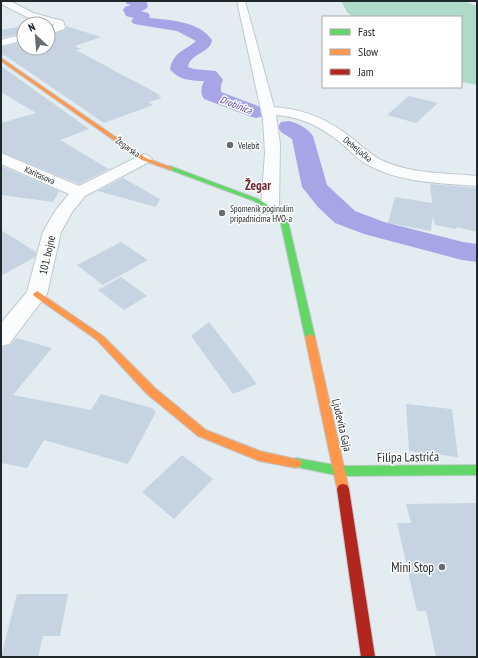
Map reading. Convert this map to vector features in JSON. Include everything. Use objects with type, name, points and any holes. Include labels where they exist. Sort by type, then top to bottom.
[{"type":"street","points":[[3,1],[34,16]]},
{"type":"street","points":[[241,1],[250,44],[268,111],[272,137],[270,207]]},
{"type":"street","points":[[56,22],[60,23],[60,27],[56,29]]},
{"type":"street","points":[[1,42],[16,39]]},
{"type":"street","name":"Žegarska","points":[[1,59],[144,159],[256,200],[270,207]]},
{"type":"street","name":"Debeljačka","points":[[268,111],[288,111],[317,119],[339,134],[374,162],[389,169],[408,173],[477,181]]},
{"type":"street","name":"Karitasova","points":[[1,158],[79,192]]},
{"type":"street","name":"101. bojne","points":[[1,338],[37,294],[52,232],[64,211],[79,192],[144,159]]},
{"type":"street","name":"Ljudevita Gaja","points":[[270,207],[285,223],[340,471],[368,657]]},
{"type":"street","name":"Filipa Lastrića","points":[[37,294],[100,338],[151,391],[202,433],[259,456],[340,471],[477,470]]},
{"type":"green space","points":[[341,1],[464,1],[477,6],[477,85],[462,82],[462,16],[352,16],[347,12]]},
{"type":"building","points":[[66,26],[101,37],[75,46],[81,49],[76,50],[160,95],[158,96],[162,98],[149,102],[153,105],[104,123],[6,56],[1,55],[1,47],[16,44],[16,56],[56,56],[56,33],[65,30]]},
{"type":"building","points":[[16,27],[16,35],[1,38],[1,30]]},
{"type":"building","points":[[1,66],[89,129],[60,140],[109,169],[79,184],[1,152],[1,123],[36,113],[1,92]]},
{"type":"building","points":[[409,96],[438,103],[416,123],[387,115]]},
{"type":"building","points":[[1,166],[59,191],[53,202],[1,195]]},
{"type":"building","points":[[123,178],[160,199],[156,207],[98,191]]},
{"type":"building","points":[[430,184],[477,188],[477,232],[457,227],[456,229],[435,225],[433,215],[431,231],[388,223],[395,197],[432,203]]},
{"type":"building","points":[[1,230],[36,252],[35,257],[1,276]]},
{"type":"building","points":[[121,242],[148,260],[103,285],[77,265]]},
{"type":"building","points":[[121,277],[147,296],[124,310],[98,290]]},
{"type":"building","points":[[209,322],[257,384],[233,394],[191,336]]},
{"type":"building","points":[[16,338],[52,348],[13,395],[91,410],[101,394],[152,408],[156,412],[128,464],[44,440],[27,468],[1,463],[1,347],[10,345]]},
{"type":"building","points":[[406,404],[452,409],[458,457],[409,451]]},
{"type":"building","points":[[182,455],[213,479],[174,519],[142,492]]},
{"type":"building","name":"Mini Stop","points":[[477,503],[477,657],[436,657],[426,611],[417,611],[397,523],[411,523],[406,504]]},
{"type":"building","points":[[17,594],[68,594],[60,636],[43,636],[38,657],[1,657]]},
{"type":"waterway","name":"Drobinica","points":[[132,1],[140,3],[141,6],[130,10],[131,13],[143,16],[139,21],[181,27],[189,30],[204,40],[203,45],[187,54],[181,60],[179,69],[191,75],[209,75],[214,80],[211,85],[211,95],[256,112]]},
{"type":"waterway","name":"Drobinica","points":[[289,127],[302,136],[315,187],[327,201],[345,217],[374,228],[462,251],[477,253]]},
{"type":"traffic: fast","points":[[170,168],[256,200],[272,210],[285,223],[310,337]]},
{"type":"traffic: fast","points":[[296,463],[340,471],[477,470]]},
{"type":"traffic: slow","points":[[1,59],[144,159],[170,168]]},
{"type":"traffic: slow","points":[[37,294],[100,338],[151,391],[202,433],[259,456],[296,463]]},
{"type":"traffic: slow","points":[[310,337],[343,489]]},
{"type":"traffic: jam","points":[[343,489],[368,657]]},
{"type":"place","name":"Velebit","points":[[230,145]]},
{"type":"place","name":"Spomenik poginulim pripadnicima HVO-a","points":[[222,213]]},
{"type":"place","name":"Mini Stop","points":[[442,567]]},
{"type":"district","name":"Žegar","points":[[258,185]]}]
